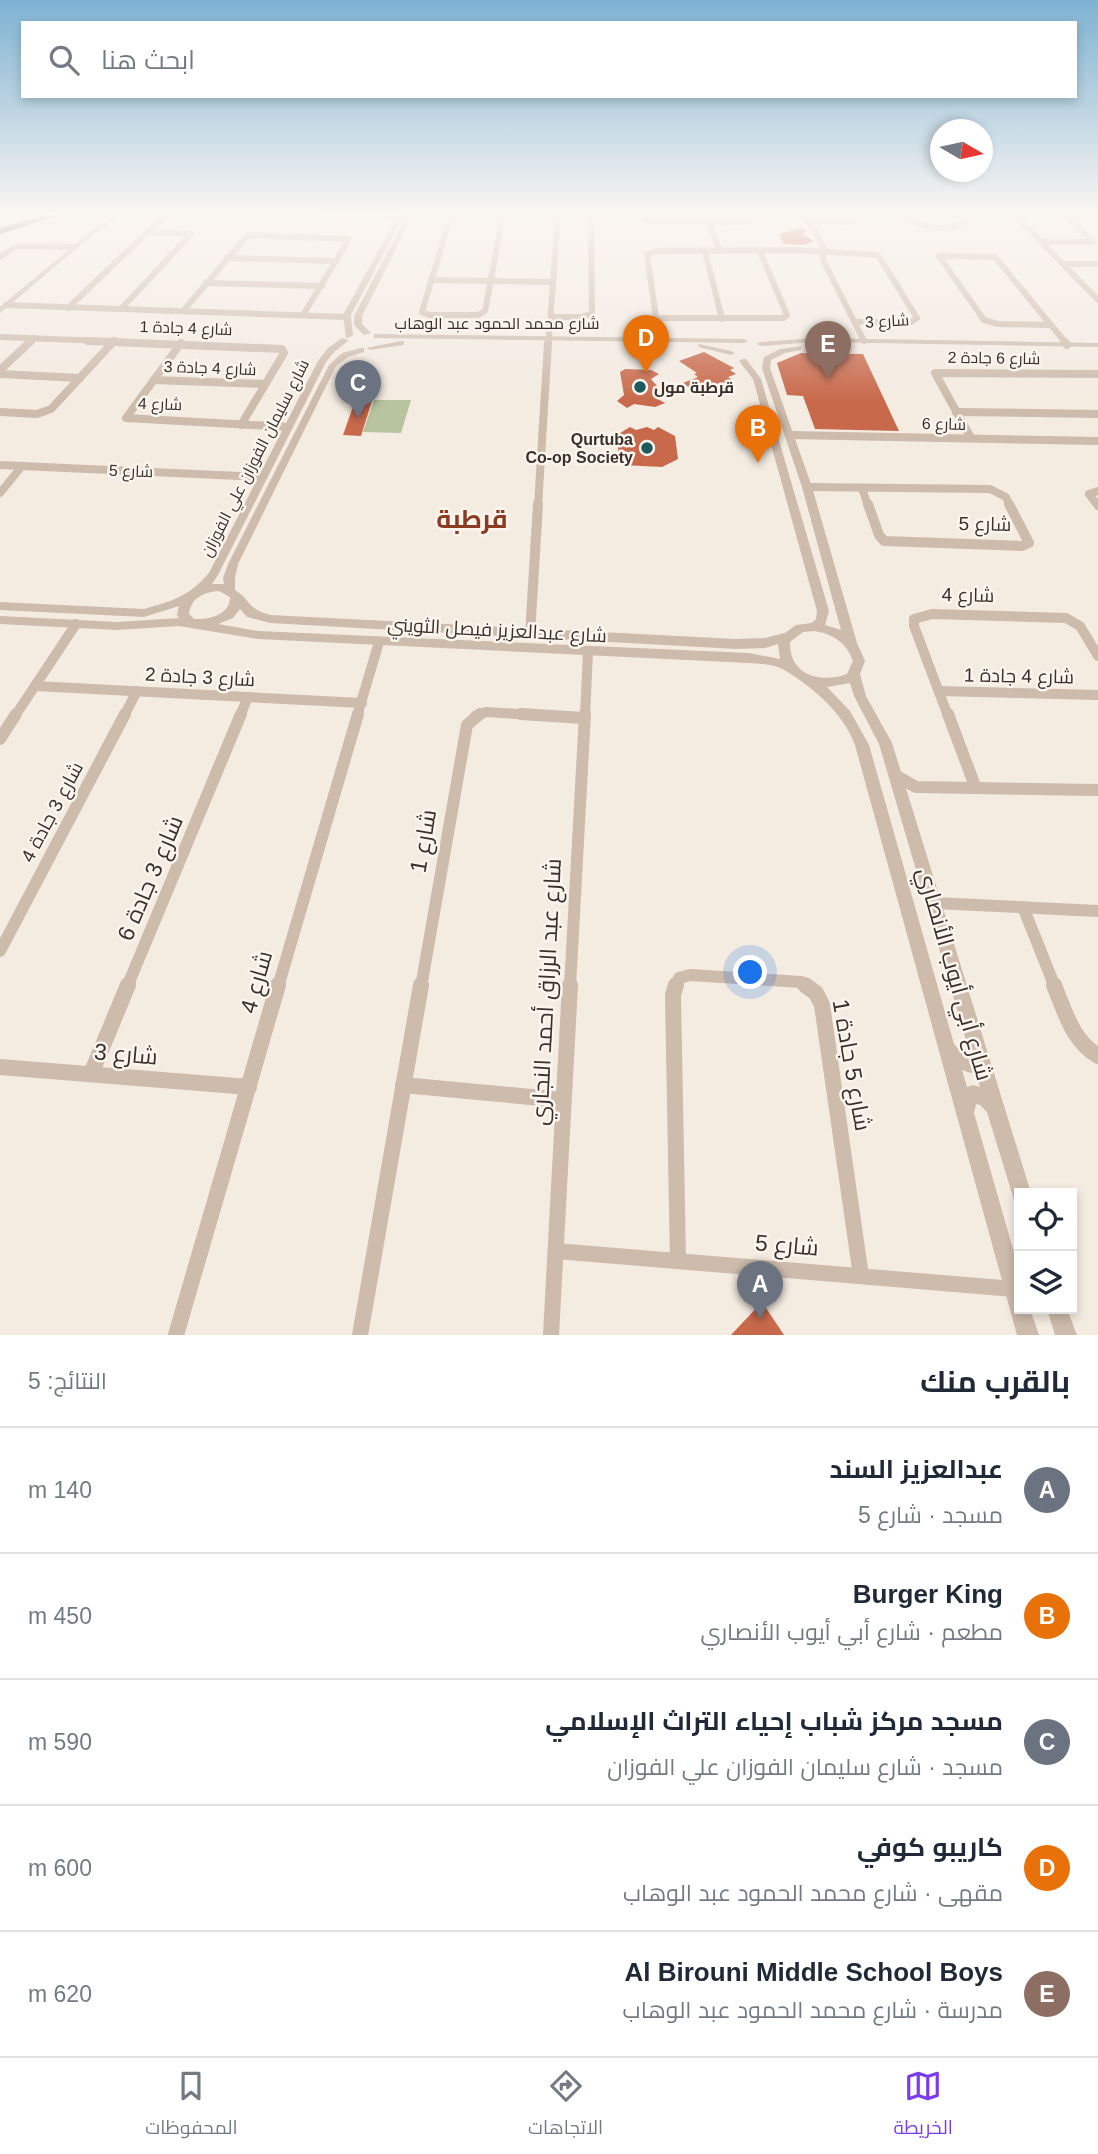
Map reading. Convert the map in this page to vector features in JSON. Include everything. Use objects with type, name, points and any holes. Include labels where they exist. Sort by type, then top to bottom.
[{"type":"street","points":[[3,308],[39,277]]},
{"type":"street","points":[[68,308],[100,277]]},
{"type":"street","points":[[121,309],[151,277]]},
{"type":"street","points":[[183,311],[211,277]]},
{"type":"street","points":[[303,315],[327,277]]},
{"type":"street","points":[[368,277],[347,317],[347,347],[365,349],[378,342],[372,334],[358,325],[358,316],[378,277]]},
{"type":"street","points":[[492,277],[491,281],[485,312],[482,314],[429,315],[422,312],[431,280],[491,281],[553,282]]},
{"type":"street","points":[[530,634],[553,277]]},
{"type":"street","points":[[551,317],[582,317],[592,313],[592,277]]},
{"type":"street","points":[[650,277],[659,339]]},
{"type":"street","points":[[712,277],[722,319]]},
{"type":"street","points":[[656,318],[781,319],[787,315],[771,277]]},
{"type":"street","name":"شارع 3","points":[[832,277],[864,341]]},
{"type":"street","name":"شارع 3","points":[[855,322],[911,322],[917,318],[892,277]]},
{"type":"street","points":[[954,277],[984,320],[998,324],[1051,325]]},
{"type":"street","points":[[1012,277],[1067,345]]},
{"type":"street","points":[[1076,277],[1098,300]]},
{"type":"street","points":[[206,283],[322,286]]},
{"type":"street","points":[[3,308],[347,317]]},
{"type":"street","name":"شارع محمد الحمود عبد الوهاب","points":[[347,338],[372,334],[696,345],[731,353]]},
{"type":"street","name":"شارع 4 جادة 1","points":[[0,337],[282,349],[284,353],[241,425]]},
{"type":"street","points":[[0,372],[34,338]]},
{"type":"street","name":"شارع سليمان الفوزان علي الفوزان","points":[[195,594],[212,578],[325,358],[347,338]]},
{"type":"street","name":"شارع محمد الحمود عبد الوهاب","points":[[365,349],[420,341],[659,339],[744,341],[761,344]]},
{"type":"street","points":[[761,344],[814,340],[895,345]]},
{"type":"street","points":[[0,412],[45,412],[114,341]]},
{"type":"street","points":[[744,341],[733,345],[731,353],[743,361],[757,379],[823,615],[822,621],[815,627]]},
{"type":"street","name":"شارع 4","points":[[181,343],[126,418],[288,427]]},
{"type":"street","points":[[761,344],[771,351],[766,368],[807,487],[859,661],[854,675],[843,682],[830,684],[797,673],[782,650],[787,637],[800,628],[815,627],[833,631],[852,644]]},
{"type":"street","points":[[913,345],[1098,351]]},
{"type":"street","points":[[743,361],[768,358],[783,351],[804,348],[1098,345]]},
{"type":"street","name":"شارع سليمان الفوزان علي الفوزان","points":[[234,594],[231,568],[333,365],[341,357],[365,349]]},
{"type":"street","points":[[0,372],[80,377]]},
{"type":"street","name":"شارع 6 جادة 2","points":[[971,439],[935,375],[938,372],[1098,374]]},
{"type":"street","name":"شارع 4 جادة 3","points":[[154,380],[265,384]]},
{"type":"street","points":[[956,412],[1098,415]]},
{"type":"street","name":"شارع 6","points":[[790,435],[1098,441]]},
{"type":"street","name":"شارع 5","points":[[0,465],[262,477]]},
{"type":"street","points":[[0,493],[22,467]]},
{"type":"street","name":"شارع 5","points":[[807,487],[990,489],[1006,497],[1029,544],[1010,546],[884,541],[879,535],[862,488]]},
{"type":"street","points":[[1098,491],[1089,494],[1098,506]]},
{"type":"street","points":[[232,535],[247,536]]},
{"type":"street","points":[[804,540],[822,540]]},
{"type":"street","points":[[0,606],[144,613],[166,607],[195,594],[216,587],[234,594],[235,608],[225,618],[196,624],[183,612],[184,605],[195,594]]},
{"type":"street","name":"شارع عبدالعزيز فيصل الثويني","points":[[234,594],[247,611],[270,619],[736,644],[765,643],[787,637]]},
{"type":"street","name":"شارع 4","points":[[975,786],[914,626],[914,619],[920,615],[1061,616],[1080,626],[1098,656]]},
{"type":"street","name":"شارع عبدالعزيز فيصل الثويني","points":[[0,620],[130,626],[196,624],[258,635],[756,659],[797,673]]},
{"type":"street","points":[[0,740],[76,624]]},
{"type":"street","name":"شارع 4","points":[[176,1335],[379,642]]},
{"type":"street","name":"شارع عبد الرزاق أحمد النجاري","points":[[551,1335],[588,652]]},
{"type":"street","name":"شارع أبي أيوب الأنصاري","points":[[797,673],[841,706],[856,730],[950,1051],[1014,1286]]},
{"type":"street","name":"شارع أبي أيوب الأنصاري","points":[[854,675],[860,696],[883,737],[1019,1188]]},
{"type":"street","name":"شارع 3 جادة 2","points":[[35,686],[362,703]]},
{"type":"street","name":"شارع 3 جادة 4","points":[[0,951],[137,691]]},
{"type":"street","name":"شارع 4 جادة 1","points":[[939,691],[1098,695]]},
{"type":"street","name":"شارع 3 جادة 6","points":[[91,1074],[248,697]]},
{"type":"street","name":"شارع 1","points":[[360,1335],[467,725],[479,714],[492,711],[583,718]]},
{"type":"street","points":[[893,772],[916,787],[1098,790]]},
{"type":"street","points":[[901,801],[916,787]]},
{"type":"street","points":[[934,903],[1098,911]]},
{"type":"street","points":[[1023,907],[1073,1032],[1085,1048],[1098,1056]]},
{"type":"street","name":"شارع 5 جادة 1","points":[[678,1261],[673,995],[676,982],[679,978],[690,975],[795,981],[812,988],[822,1005],[861,1276]]},
{"type":"street","points":[[950,1051],[957,1060],[971,1064],[978,1059],[978,1049]]},
{"type":"street","name":"شارع 3","points":[[0,1067],[249,1087]]},
{"type":"street","points":[[403,1085],[563,1100]]},
{"type":"street","points":[[966,1110],[967,1098],[973,1094],[985,1097],[995,1109]]},
{"type":"street","name":"شارع 5","points":[[556,1251],[861,1276],[1014,1300]]},
{"type":"street","name":"شارع أبي أيوب الأنصاري","points":[[1022,1314],[1028,1335]]},
{"type":"street","points":[[1059,1314],[1066,1335]]},
{"type":"green space","points":[[374,400],[411,400],[401,433],[363,432]]},
{"type":"building","points":[[704,352],[734,368],[730,370],[736,374],[728,377],[732,380],[723,383],[729,387],[719,391],[709,385],[694,391],[683,383],[698,377],[694,374],[697,373],[679,361]]},
{"type":"building","points":[[801,353],[863,354],[899,431],[815,429],[803,396],[787,395],[777,363]]},
{"type":"building","name":"قرطبة مول","points":[[625,369],[651,370],[659,374],[651,379],[657,386],[656,398],[665,403],[655,407],[634,404],[627,408],[617,401],[624,395],[620,372]]},
{"type":"building","points":[[355,401],[372,401],[361,436],[343,435]]},
{"type":"building","name":"Qurtuba Co-op Society","points":[[630,427],[636,430],[647,427],[654,430],[658,427],[675,436],[678,459],[662,467],[622,465],[617,435]]},
{"type":"building","points":[[762,1302],[784,1335],[731,1335]]},
{"type":"place","name":"كاريبو كوفي","points":[[646,373]]},
{"type":"place","name":"Al Birouni Middle School Boys","points":[[828,379]]},
{"type":"place","name":"قرطبة مول","points":[[640,387]]},
{"type":"place","name":"مسجد مركز شباب إحياء التراث الإسلامي","points":[[358,418]]},
{"type":"place","name":"Qurtuba Co-op Society","points":[[647,448]]},
{"type":"place","name":"Burger King","points":[[758,463]]},
{"type":"place","name":"عبدالعزيز السند","points":[[760,1319]]},
{"type":"district","name":"قرطبة","points":[[472,519]]}]
